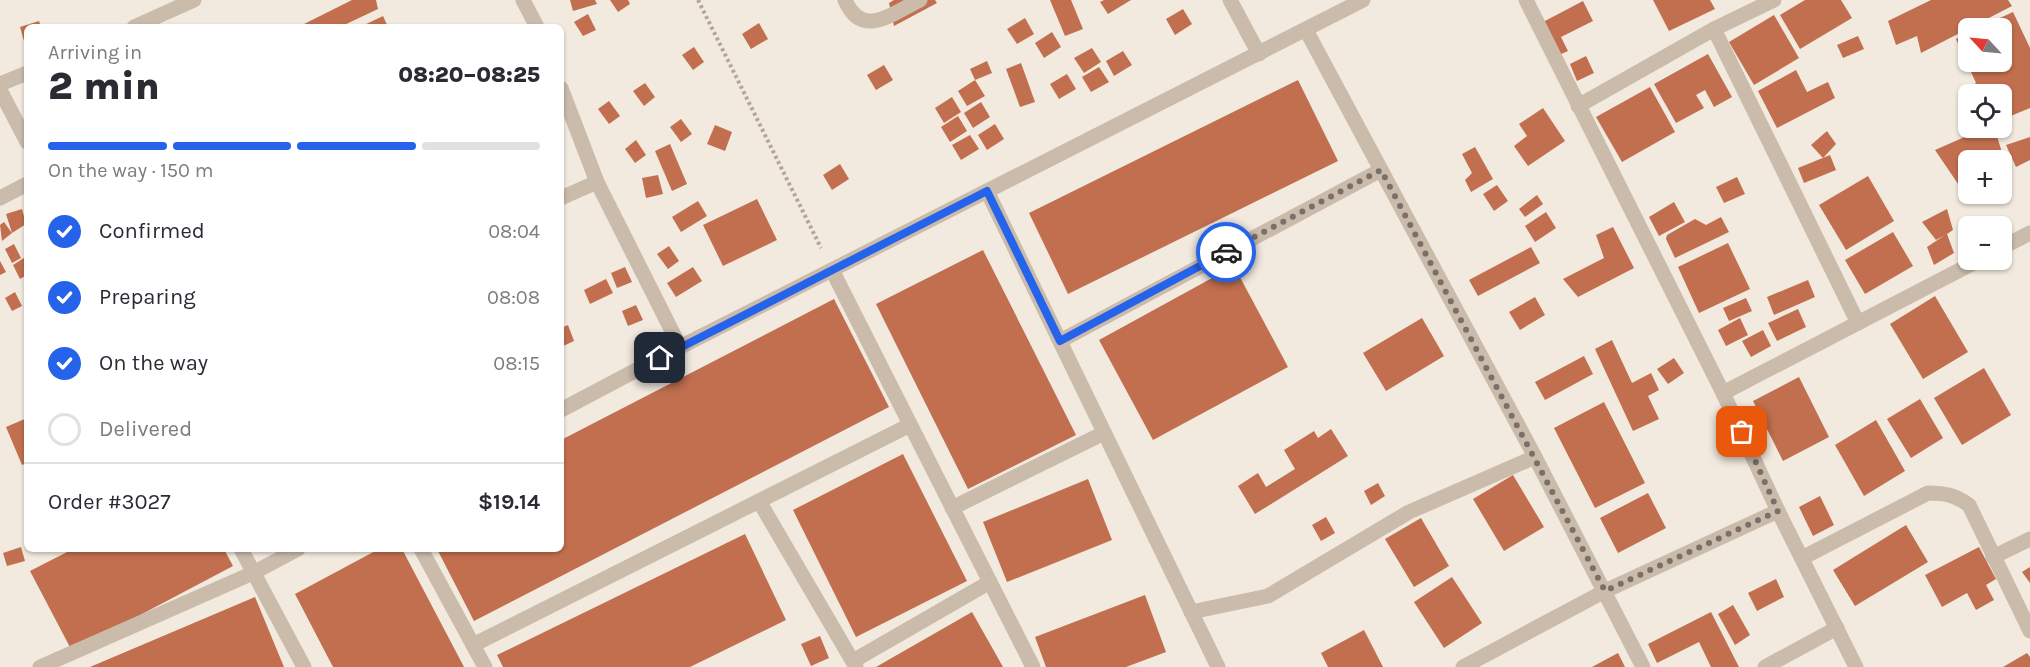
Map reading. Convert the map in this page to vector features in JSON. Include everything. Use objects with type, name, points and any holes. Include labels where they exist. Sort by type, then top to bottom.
[{"type":"street","points":[[160,22],[194,0]]},
{"type":"street","points":[[524,0],[536,24]]},
{"type":"street","points":[[845,0],[855,16],[874,23],[920,0]]},
{"type":"street","points":[[1230,0],[1259,54]]},
{"type":"street","points":[[564,408],[680,347],[1363,0]]},
{"type":"street","points":[[1526,0],[1723,393],[1778,511],[1856,667]]},
{"type":"street","points":[[1578,106],[1714,29],[1774,0]]},
{"type":"street","points":[[1714,29],[1858,323]]},
{"type":"street","points":[[1306,30],[1535,457],[1643,667]]},
{"type":"street","points":[[0,84],[24,74]]},
{"type":"street","points":[[0,90],[24,136]]},
{"type":"street","points":[[564,96],[597,182],[680,347]]},
{"type":"street","points":[[1060,341],[1381,170]]},
{"type":"street","points":[[564,197],[597,182]]},
{"type":"street","points":[[0,198],[24,186]]},
{"type":"street","points":[[987,191],[1218,667]]},
{"type":"street","points":[[2012,242],[2030,233]]},
{"type":"street","points":[[832,270],[1033,667]]},
{"type":"street","points":[[1723,393],[1960,270]]},
{"type":"street","points":[[473,645],[910,425]]},
{"type":"street","points":[[952,508],[1104,433]]},
{"type":"street","points":[[1191,612],[1268,596],[1409,512],[1535,457]]},
{"type":"street","points":[[1802,558],[1928,493],[1943,493],[1958,497],[1969,505],[2030,631]]},
{"type":"street","points":[[759,501],[855,664],[990,582]]},
{"type":"street","points":[[1464,667],[1605,591],[1778,511]]},
{"type":"street","points":[[1993,557],[2030,539]]},
{"type":"street","points":[[242,552],[304,667]]},
{"type":"street","points":[[40,667],[253,573],[292,552]]},
{"type":"street","points":[[423,552],[485,667]]},
{"type":"street","points":[[1765,667],[1837,628]]},
{"type":"path","points":[[698,0],[832,270]]},
{"type":"building","points":[[352,0],[376,0],[378,9],[346,24],[304,24]]},
{"type":"building","points":[[570,0],[595,0],[597,4],[573,11]]},
{"type":"building","points":[[610,0],[628,0],[630,4],[618,12]]},
{"type":"building","points":[[894,0],[935,0],[937,3],[894,26],[889,3]]},
{"type":"building","points":[[1050,0],[1071,0],[1083,29],[1065,36]]},
{"type":"building","points":[[1131,0],[1108,14],[1100,2]]},
{"type":"building","points":[[1653,0],[1710,0],[1715,9],[1669,31]]},
{"type":"building","points":[[1805,0],[1841,0],[1852,18],[1800,49],[1780,15]]},
{"type":"building","points":[[1931,0],[2008,0],[2012,6],[1989,18],[1958,18],[1958,34],[1921,53],[1917,36],[1896,45],[1888,21]]},
{"type":"building","points":[[1583,1],[1593,21],[1561,37],[1568,51],[1559,55],[1543,22]]},
{"type":"building","points":[[1183,9],[1192,24],[1175,35],[1166,19]]},
{"type":"building","points":[[2013,12],[2030,48],[2030,108],[2012,115],[2012,84],[1974,84],[1976,83],[1971,72],[2012,72],[2012,18],[2000,18]]},
{"type":"building","points":[[588,14],[596,30],[583,36],[574,22]]},
{"type":"building","points":[[1774,15],[1799,58],[1754,85],[1729,42]]},
{"type":"building","points":[[383,16],[387,24],[366,24]]},
{"type":"building","points":[[1025,18],[1034,34],[1017,44],[1007,29]]},
{"type":"building","points":[[759,23],[768,39],[751,49],[742,34]]},
{"type":"building","points":[[24,26],[24,41],[20,27]]},
{"type":"building","points":[[1052,32],[1061,47],[1044,58],[1035,43]]},
{"type":"building","points":[[1858,36],[1864,49],[1843,58],[1837,45]]},
{"type":"building","points":[[694,47],[704,62],[693,70],[682,55]]},
{"type":"building","points":[[1092,48],[1101,62],[1084,73],[1074,58]]},
{"type":"building","points":[[1123,51],[1132,65],[1114,76],[1106,61]]},
{"type":"building","points":[[1708,54],[1732,97],[1714,107],[1705,90],[1696,95],[1704,108],[1676,123],[1654,84]]},
{"type":"building","points":[[1586,56],[1594,73],[1577,81],[1570,64]]},
{"type":"building","points":[[987,61],[992,73],[975,80],[970,69]]},
{"type":"building","points":[[1021,63],[1035,102],[1020,107],[1006,69]]},
{"type":"building","points":[[884,65],[893,80],[876,90],[867,75]]},
{"type":"building","points":[[1099,67],[1109,82],[1091,92],[1082,77]]},
{"type":"building","points":[[1796,70],[1807,92],[1828,82],[1835,98],[1777,128],[1758,91]]},
{"type":"building","points":[[1067,74],[1076,89],[1059,99],[1050,84]]},
{"type":"building","points":[[975,80],[985,96],[967,106],[958,91]]},
{"type":"building","points":[[1298,80],[1338,161],[1068,294],[1029,213]]},
{"type":"building","points":[[645,83],[655,97],[644,106],[633,91]]},
{"type":"building","points":[[1650,87],[1675,132],[1622,162],[1596,117]]},
{"type":"building","points":[[952,97],[961,112],[944,123],[935,108]]},
{"type":"building","points":[[609,101],[620,116],[609,124],[598,109]]},
{"type":"building","points":[[981,102],[990,117],[973,128],[964,113]]},
{"type":"building","points":[[1543,108],[1565,141],[1528,166],[1514,146],[1527,136],[1519,124]]},
{"type":"building","points":[[958,116],[967,131],[950,142],[941,127]]},
{"type":"building","points":[[681,119],[692,134],[681,142],[670,127]]},
{"type":"building","points":[[995,124],[1004,139],[987,150],[978,135]]},
{"type":"building","points":[[715,125],[732,132],[725,151],[707,144]]},
{"type":"building","points":[[1827,131],[1836,144],[1823,158],[1811,145]]},
{"type":"building","points":[[970,135],[979,149],[961,160],[952,145]]},
{"type":"building","points":[[2030,137],[2030,160],[2016,167],[2012,158],[2012,150],[2008,150],[2006,145]]},
{"type":"building","points":[[1962,138],[1998,138],[2001,150],[1958,150],[1958,184],[1935,150]]},
{"type":"building","points":[[636,140],[646,155],[635,163],[625,149]]},
{"type":"building","points":[[670,144],[687,184],[672,191],[655,151]]},
{"type":"building","points":[[1475,147],[1493,179],[1471,192],[1465,180],[1472,173],[1462,154]]},
{"type":"building","points":[[1830,155],[1836,170],[1804,183],[1798,168]]},
{"type":"building","points":[[840,164],[849,179],[832,190],[823,175]]},
{"type":"building","points":[[658,175],[663,194],[646,198],[642,178]]},
{"type":"building","points":[[1868,176],[1894,221],[1846,250],[1819,205]]},
{"type":"building","points":[[1737,177],[1745,194],[1724,203],[1716,187]]},
{"type":"building","points":[[1497,185],[1508,201],[1494,211],[1483,194]]},
{"type":"building","points":[[1537,195],[1543,204],[1525,217],[1519,209]]},
{"type":"building","points":[[757,199],[777,240],[723,266],[703,225]]},
{"type":"building","points":[[698,201],[707,216],[681,232],[672,217]]},
{"type":"building","points":[[1674,202],[1685,222],[1659,236],[1649,217]]},
{"type":"building","points":[[22,209],[24,225],[12,233],[6,214]]},
{"type":"building","points":[[1947,209],[1953,230],[1947,234],[1954,253],[1934,265],[1927,247],[1945,235],[1936,240],[1922,222]]},
{"type":"building","points":[[1546,212],[1556,228],[1535,242],[1525,226]]},
{"type":"building","points":[[1721,217],[1729,232],[1675,258],[1666,239],[1667,235],[1695,219],[1706,225]]},
{"type":"building","points":[[4,222],[12,233],[2,241],[0,225]]},
{"type":"building","points":[[1613,227],[1634,268],[1578,297],[1563,279],[1604,258],[1596,235]]},
{"type":"building","points":[[1893,232],[1913,266],[1865,294],[1845,260]]},
{"type":"building","points":[[1728,243],[1750,289],[1699,313],[1678,267]]},
{"type":"building","points":[[14,244],[21,258],[12,263],[5,249]]},
{"type":"building","points":[[669,246],[679,261],[668,269],[657,254]]},
{"type":"building","points":[[1531,247],[1540,263],[1478,296],[1469,280]]},
{"type":"building","points":[[983,250],[1076,435],[968,489],[876,304]]},
{"type":"building","points":[[24,258],[24,277],[20,279],[13,265]]},
{"type":"building","points":[[0,261],[6,272],[0,275]]},
{"type":"building","points":[[1234,266],[1288,367],[1153,440],[1099,340]]},
{"type":"building","points":[[625,267],[632,282],[617,288],[611,273]]},
{"type":"building","points":[[693,267],[702,281],[676,297],[667,283]]},
{"type":"building","points":[[606,279],[613,293],[590,304],[584,290]]},
{"type":"building","points":[[1808,280],[1815,297],[1774,315],[1767,297]]},
{"type":"building","points":[[15,292],[22,306],[12,311],[5,298]]},
{"type":"building","points":[[1935,296],[1968,352],[1923,379],[1890,324]]},
{"type":"building","points":[[1535,297],[1545,315],[1520,330],[1509,312]]},
{"type":"building","points":[[1746,298],[1752,311],[1729,321],[1723,308]]},
{"type":"building","points":[[834,299],[889,407],[474,621],[439,552],[564,552],[564,438]]},
{"type":"building","points":[[636,305],[643,320],[628,326],[622,311]]},
{"type":"building","points":[[1798,309],[1806,327],[1777,341],[1768,323]]},
{"type":"building","points":[[1422,318],[1444,356],[1386,391],[1363,353]]},
{"type":"building","points":[[1740,318],[1748,335],[1726,346],[1718,330]]},
{"type":"building","points":[[568,325],[574,341],[564,346],[564,327]]},
{"type":"building","points":[[1763,330],[1771,346],[1751,357],[1742,341]]},
{"type":"building","points":[[1612,340],[1632,383],[1651,373],[1659,390],[1648,396],[1659,419],[1633,431],[1595,349]]},
{"type":"building","points":[[1584,356],[1593,374],[1545,400],[1535,382]]},
{"type":"building","points":[[1674,358],[1684,373],[1668,384],[1657,369]]},
{"type":"building","points":[[1984,368],[2011,415],[1962,445],[1934,398]]},
{"type":"building","points":[[1799,377],[1829,437],[1783,461],[1753,401]]},
{"type":"building","points":[[1920,399],[1943,438],[1911,458],[1887,419]]},
{"type":"building","points":[[1604,402],[1645,483],[1595,508],[1554,428]]},
{"type":"building","points":[[24,419],[24,464],[22,465],[6,427]]},
{"type":"building","points":[[1876,420],[1905,471],[1864,496],[1835,445]]},
{"type":"building","points":[[1331,429],[1348,456],[1255,514],[1238,486],[1258,473],[1266,487],[1295,469],[1284,450],[1314,431],[1318,438]]},
{"type":"building","points":[[903,454],[967,581],[856,637],[793,510]]},
{"type":"building","points":[[1513,475],[1544,527],[1504,551],[1473,499]]},
{"type":"building","points":[[1088,479],[1112,540],[1007,582],[983,522]]},
{"type":"building","points":[[1378,483],[1385,496],[1371,505],[1364,491]]},
{"type":"building","points":[[1648,493],[1666,528],[1618,553],[1600,518]]},
{"type":"building","points":[[1820,496],[1834,525],[1813,536],[1799,507]]},
{"type":"building","points":[[1326,517],[1335,533],[1321,541],[1312,525]]},
{"type":"building","points":[[1421,518],[1449,566],[1414,587],[1385,539]]},
{"type":"building","points":[[1906,525],[1928,562],[1855,606],[1833,570]]},
{"type":"building","points":[[745,534],[786,620],[690,667],[503,667],[497,655]]},
{"type":"building","points":[[21,547],[25,561],[7,566],[3,553]]},
{"type":"building","points":[[1979,547],[1996,579],[1986,585],[1994,600],[1976,610],[1967,593],[1942,607],[1925,575]]},
{"type":"building","points":[[67,552],[226,552],[233,566],[72,651],[30,571]]},
{"type":"building","points":[[373,552],[404,552],[464,667],[333,667],[295,594]]},
{"type":"building","points":[[2030,567],[2030,583],[2022,572]]},
{"type":"building","points":[[1452,577],[1482,623],[1444,648],[1414,602]]},
{"type":"building","points":[[1776,579],[1784,597],[1757,611],[1748,593]]},
{"type":"building","points":[[1145,595],[1166,652],[1126,667],[1046,667],[1035,637]]},
{"type":"building","points":[[255,597],[284,667],[90,667]]},
{"type":"building","points":[[1733,605],[1750,635],[1735,645],[1718,614]]},
{"type":"building","points":[[972,612],[1003,667],[876,667]]},
{"type":"building","points":[[1711,612],[1739,667],[1711,667],[1699,642],[1657,663],[1648,644]]},
{"type":"building","points":[[1364,630],[1383,667],[1328,667],[1321,653]]},
{"type":"building","points":[[820,636],[829,658],[811,666],[801,644]]},
{"type":"building","points":[[1618,653],[1625,667],[1592,667]]},
{"type":"building","points":[[2027,653],[2030,657],[2030,667],[2003,667]]},
{"type":"way so far","points":[[1226,252],[1381,170],[1605,591],[1778,511],[1742,432]]},
{"type":"route","points":[[660,358],[987,191],[1060,341],[1226,252]]}]
